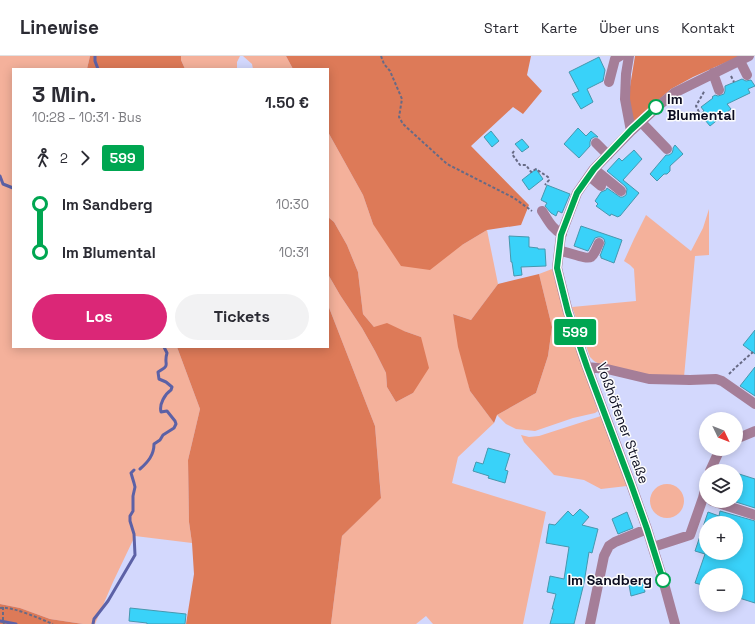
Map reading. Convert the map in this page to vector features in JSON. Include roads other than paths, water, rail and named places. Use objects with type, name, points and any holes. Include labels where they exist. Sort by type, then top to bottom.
[{"type":"street","points":[[609,82],[615,59],[620,56]]},
{"type":"street","points":[[629,56],[626,74],[625,99],[631,130]]},
{"type":"street","points":[[744,58],[747,75]]},
{"type":"street","name":"Voßhöfener Straße","points":[[675,624],[647,529],[568,312],[557,268],[559,251],[562,234],[577,193],[591,173],[631,130],[674,92],[714,76],[744,58]]},
{"type":"street","points":[[714,76],[719,90]]},
{"type":"street","points":[[641,122],[668,149]]},
{"type":"street","points":[[596,143],[608,155]]},
{"type":"street","points":[[591,173],[601,186]]},
{"type":"street","points":[[591,173],[607,181],[621,191]]},
{"type":"street","points":[[537,211],[562,234]]},
{"type":"street","points":[[559,251],[565,251],[586,258],[590,257],[594,253],[599,243]]},
{"type":"street","points":[[587,367],[607,369],[650,379],[716,379],[722,381],[755,404]]},
{"type":"street","points":[[743,437],[755,431]]},
{"type":"street","points":[[653,547],[690,535],[703,508]]},
{"type":"street","points":[[734,508],[755,514]]},
{"type":"street","points":[[590,624],[604,556],[609,546],[615,542],[647,529]]},
{"type":"waterway","points":[[95,56],[98,68]]},
{"type":"waterway","points":[[0,176],[3,184],[12,188]]},
{"type":"waterway","points":[[140,469],[150,458],[153,452],[154,444],[160,440],[163,435],[174,428],[176,424],[167,411],[161,412],[163,400],[172,387],[159,379],[158,372],[166,366],[167,353],[164,348]]},
{"type":"waterway","points":[[93,624],[94,619],[108,601],[135,555],[134,534],[130,521],[130,516],[133,511],[133,496],[135,487],[131,473],[134,470]]},
{"type":"waterway","points":[[0,621],[16,624]]},
{"type":"place","name":"Im Blumental","points":[[656,107]]},
{"type":"place","name":"Im Sandberg","points":[[663,580]]}]
